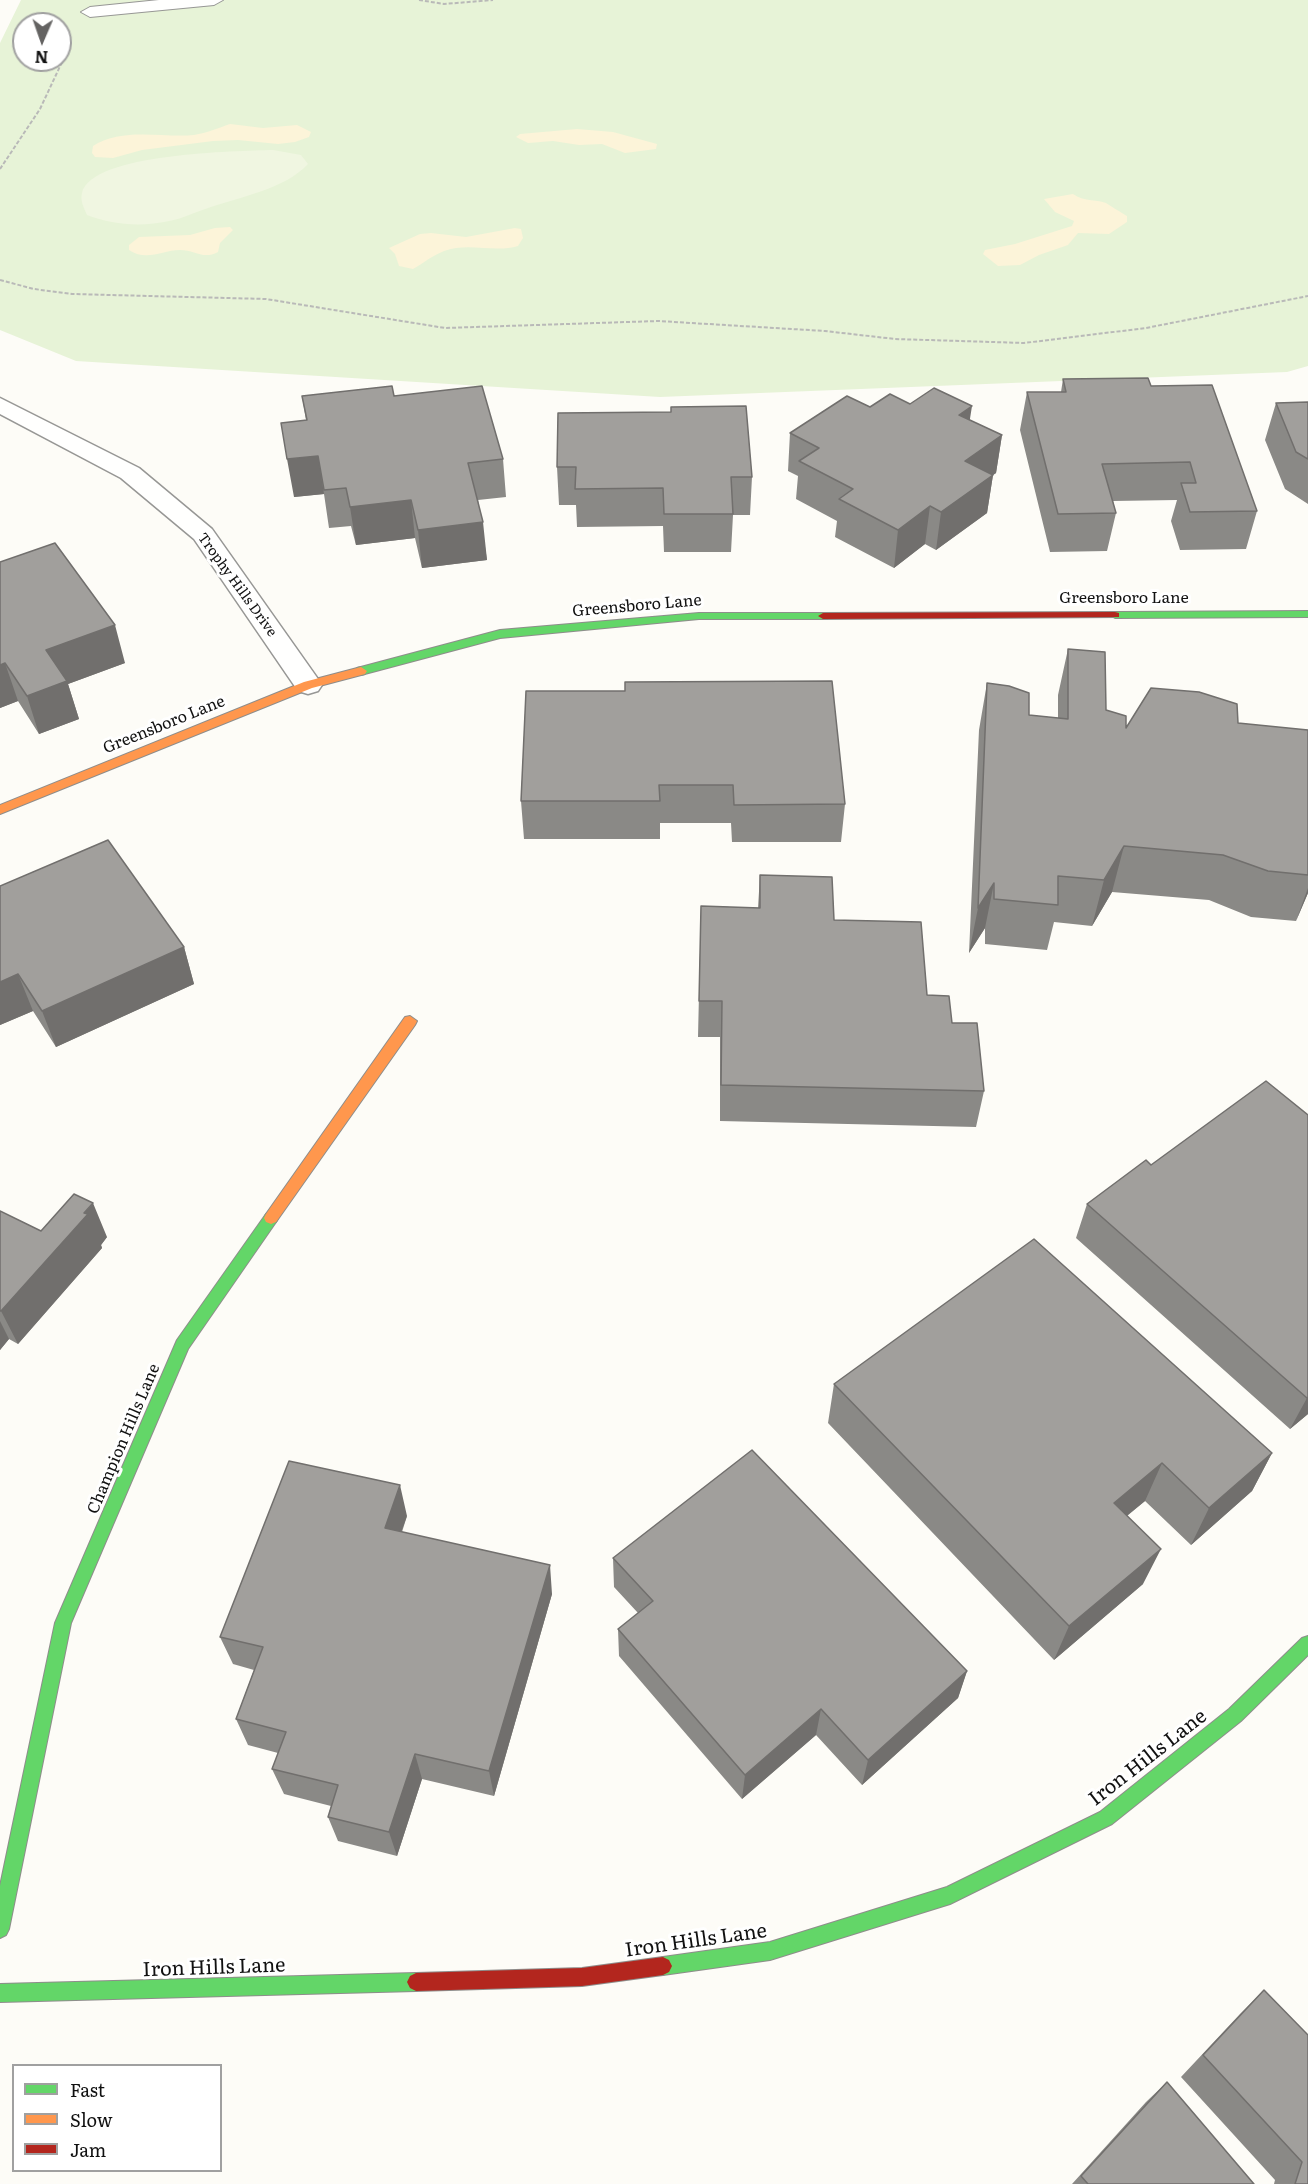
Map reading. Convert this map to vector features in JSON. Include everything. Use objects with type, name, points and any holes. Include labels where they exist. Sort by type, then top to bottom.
[{"type":"street","name":"Trophy Hills Drive","points":[[0,405],[130,473],[203,534],[308,685]]},
{"type":"street","name":"Greensboro Lane","points":[[0,810],[308,685],[500,634],[699,616],[1308,614]]},
{"type":"street","name":"Champion Hills Lane","points":[[0,1929],[63,1623],[182,1345],[410,1021]]},
{"type":"street","name":"Iron Hills Lane","points":[[0,1994],[582,1977],[770,1951],[950,1895],[1106,1818],[1236,1715],[1308,1644]]},
{"type":"lane","points":[[90,12],[214,0]]},
{"type":"path","points":[[419,0],[444,4],[493,0]]},
{"type":"path","points":[[0,170],[40,109],[77,30],[90,12]]},
{"type":"path","points":[[0,280],[34,289],[72,294],[266,299],[446,328],[658,321],[825,331],[895,339],[1024,344],[1146,328],[1308,296]]},
{"type":"green space","points":[[21,0],[1308,0],[1308,366],[1287,372],[660,397],[76,361],[0,330],[0,43],[12,18],[12,72],[72,72],[72,12],[15,12]]},
{"type":"green space","points":[[273,150],[301,155],[308,164],[298,173],[275,186],[179,219],[148,224],[117,223],[87,215],[83,204],[82,193],[91,180],[111,170],[137,162],[200,153]]},
{"type":"sand","points":[[230,124],[263,128],[297,125],[311,132],[309,137],[278,144],[238,140],[213,141],[142,150],[113,158],[95,157],[92,153],[93,146],[117,137],[142,134],[194,135]]},
{"type":"sand","points":[[577,129],[613,132],[657,144],[656,149],[625,153],[602,144],[579,145],[553,141],[528,143],[516,137],[520,134]]},
{"type":"sand","points":[[1073,194],[1106,203],[1127,216],[1127,222],[1109,234],[1078,233],[1068,245],[1039,255],[1020,265],[998,266],[983,254],[985,250],[1015,244],[1072,226],[1074,221],[1055,212],[1044,199]]},
{"type":"sand","points":[[230,227],[233,230],[220,243],[218,252],[213,254],[203,255],[185,250],[173,250],[142,255],[129,250],[129,245],[139,237],[190,235],[215,228]]},
{"type":"sand","points":[[515,228],[521,229],[523,238],[518,246],[450,249],[413,269],[399,266],[395,254],[389,248],[420,234],[466,237]]},
{"type":"building","points":[[1148,378],[1151,386],[1212,385],[1257,511],[1190,512],[1181,483],[1196,483],[1190,462],[1102,464],[1116,513],[1058,514],[1027,392],[1066,392],[1063,379]]},
{"type":"building","points":[[392,386],[394,396],[482,386],[503,459],[468,463],[483,522],[418,530],[411,500],[350,507],[346,488],[324,490],[318,456],[287,459],[281,423],[307,420],[302,396]]},
{"type":"building","points":[[934,388],[972,406],[959,415],[1002,435],[965,461],[993,475],[941,512],[930,506],[898,530],[839,499],[853,489],[799,461],[819,448],[790,433],[847,396],[870,407],[890,394],[910,404]]},
{"type":"building","points":[[1308,402],[1308,459],[1296,452],[1276,403]]},
{"type":"building","points":[[746,406],[752,477],[731,477],[733,514],[664,514],[663,488],[575,489],[576,467],[557,467],[558,413],[671,412],[671,407]]},
{"type":"building","points":[[55,543],[115,625],[46,650],[67,681],[27,696],[5,663],[0,665],[0,562]]},
{"type":"building","points":[[1068,649],[1105,652],[1106,710],[1126,716],[1126,728],[1151,688],[1199,692],[1237,704],[1238,723],[1308,730],[1308,875],[1268,871],[1223,855],[1124,846],[1104,880],[1058,876],[1058,905],[994,899],[994,883],[978,908],[987,683],[1009,686],[1029,693],[1029,715],[1068,719]]},
{"type":"building","points":[[832,681],[845,804],[734,805],[733,785],[659,785],[660,801],[521,801],[526,691],[625,691],[625,682]]},
{"type":"building","points":[[108,840],[184,947],[42,1011],[18,974],[0,982],[0,886]]},
{"type":"building","points":[[760,875],[832,877],[834,920],[921,922],[927,995],[949,996],[952,1023],[977,1023],[984,1091],[721,1085],[722,1001],[699,1001],[701,906],[760,908]]},
{"type":"building","points":[[1266,1081],[1308,1115],[1307,1398],[1087,1204],[1146,1160],[1151,1165]]},
{"type":"building","points":[[74,1194],[93,1203],[84,1213],[88,1214],[0,1311],[0,1211],[41,1231]]},
{"type":"building","points":[[1034,1239],[1272,1453],[1209,1508],[1162,1463],[1114,1503],[1161,1549],[1069,1626],[834,1384]]},
{"type":"building","points":[[752,1450],[967,1671],[868,1760],[821,1709],[745,1775],[618,1629],[653,1601],[613,1558]]},
{"type":"building","points":[[289,1461],[400,1485],[385,1528],[550,1565],[489,1771],[415,1754],[389,1832],[328,1817],[338,1785],[272,1769],[286,1732],[236,1719],[263,1647],[220,1637]]},
{"type":"building","points":[[1264,1990],[1308,2035],[1308,2184],[1295,2184],[1302,2162],[1203,2055]]},
{"type":"building","points":[[1167,2082],[1254,2184],[1088,2184],[1081,2176]]},
{"type":"traffic: fast","points":[[1115,615],[1308,614]]},
{"type":"traffic: fast","points":[[361,671],[500,634],[699,616],[823,616]]},
{"type":"traffic: fast","points":[[0,1929],[63,1623],[182,1345],[271,1218]]},
{"type":"traffic: fast","points":[[663,1966],[770,1951],[950,1895],[1106,1818],[1235,1715],[1308,1644]]},
{"type":"traffic: fast","points":[[0,1993],[416,1982]]},
{"type":"traffic: slow","points":[[0,810],[308,685],[361,671]]},
{"type":"traffic: slow","points":[[271,1218],[410,1021]]},
{"type":"traffic: jam","points":[[823,616],[1115,615]]},
{"type":"traffic: jam","points":[[416,1982],[582,1977],[663,1966]]}]
